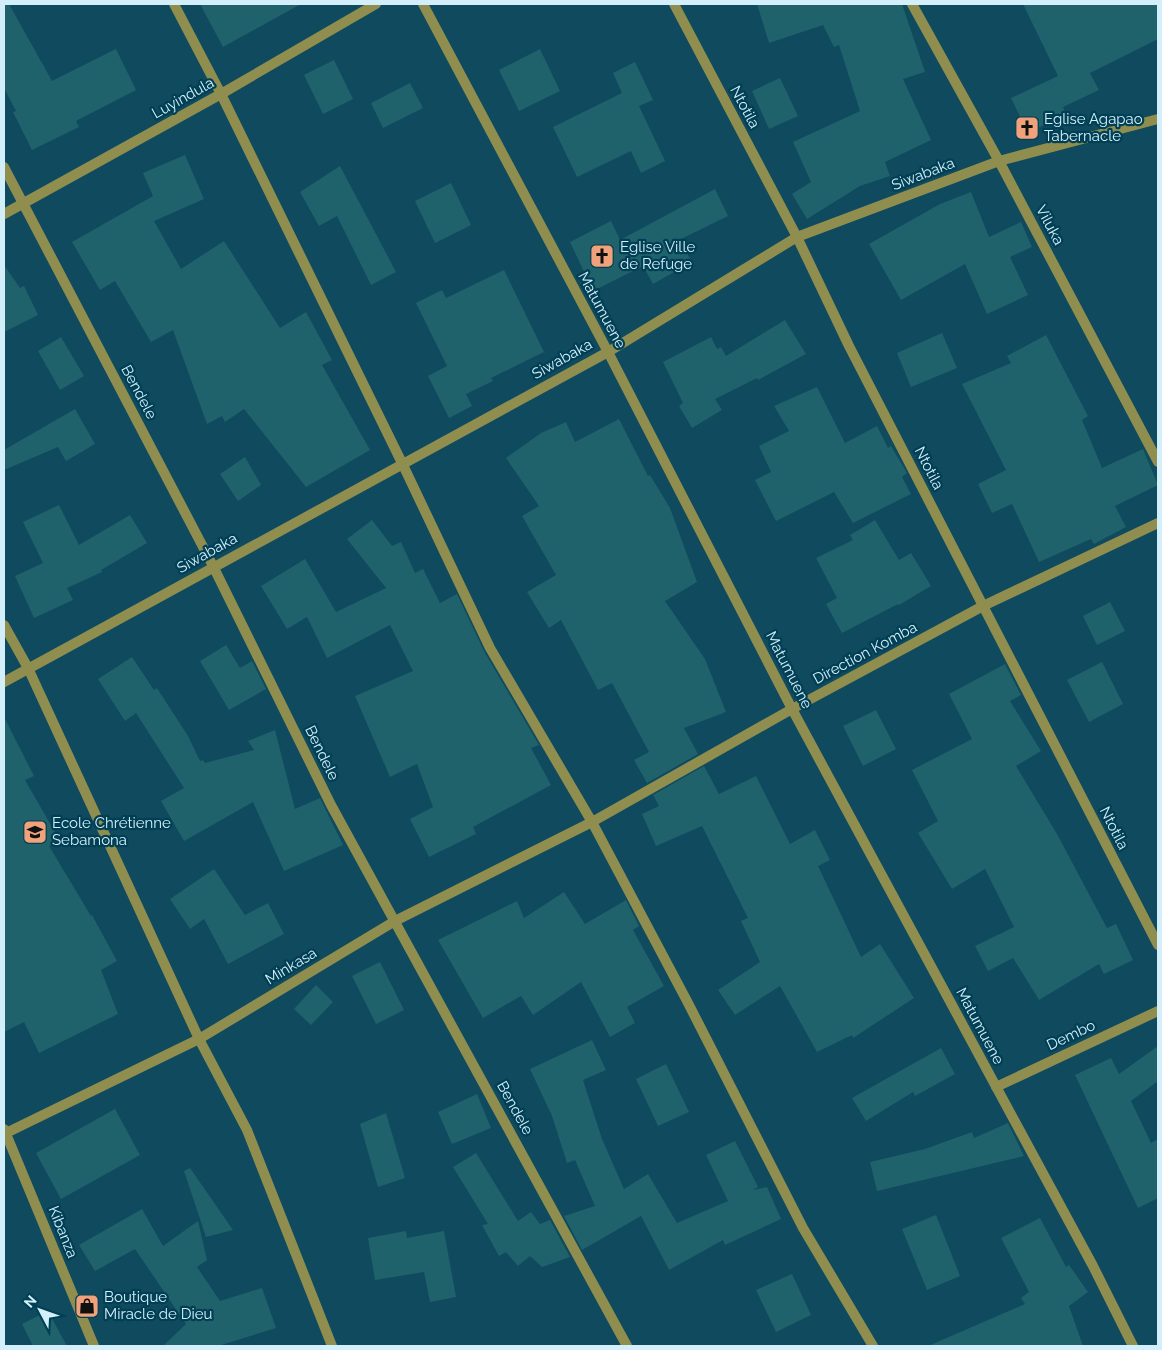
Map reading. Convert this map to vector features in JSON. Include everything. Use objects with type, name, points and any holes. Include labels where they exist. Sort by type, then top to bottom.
[{"type":"street","points":[[174,4],[403,465],[490,648],[592,822],[803,1228],[873,1346]]},
{"type":"street","name":"Luyindula","points":[[4,214],[220,94],[376,4]]},
{"type":"street","name":"Matumuene","points":[[423,4],[608,352],[792,709],[1093,1266],[1133,1346]]},
{"type":"street","name":"Ntotila","points":[[674,4],[797,237],[849,346],[1158,945]]},
{"type":"street","name":"Viluka","points":[[912,4],[999,161],[1158,462]]},
{"type":"street","name":"Siwabaka","points":[[4,682],[213,566],[403,465],[608,352],[797,237],[999,161],[1158,120]]},
{"type":"street","name":"Bendele","points":[[4,167],[213,566],[331,805],[627,1346]]},
{"type":"street","name":"Direction Komba","points":[[592,822],[792,709],[983,606],[1158,523]]},
{"type":"street","points":[[4,625],[28,668],[199,1039],[246,1130],[332,1346]]},
{"type":"street","name":"Minkasa","points":[[4,1132],[199,1039],[395,920],[592,822]]},
{"type":"street","name":"Dembo","points":[[996,1087],[1158,1011]]},
{"type":"street","name":"Kibanza","points":[[4,1132],[94,1346]]},
{"type":"building","points":[[4,4],[9,4],[52,81],[116,49],[136,90],[76,121],[79,127],[32,150],[13,112],[16,111],[4,88]]},
{"type":"building","points":[[200,4],[301,4],[223,47]]},
{"type":"building","points":[[757,4],[902,4],[925,72],[903,79],[931,140],[885,162],[890,176],[860,186],[807,219],[792,194],[811,182],[793,142],[860,111],[839,45],[834,47],[823,25],[769,43]]},
{"type":"building","points":[[1023,4],[1158,4],[1158,39],[1090,73],[1099,90],[1063,107],[1066,114],[1028,133],[1011,98],[1058,76]]},
{"type":"building","points":[[540,49],[560,91],[519,111],[499,70]]},
{"type":"building","points":[[334,60],[353,99],[323,114],[304,75]]},
{"type":"building","points":[[635,62],[653,100],[639,106],[665,161],[641,173],[631,151],[577,177],[553,127],[622,93],[613,73]]},
{"type":"building","points":[[780,78],[798,116],[769,129],[752,91]]},
{"type":"building","points":[[410,83],[423,108],[383,128],[371,103]]},
{"type":"building","points":[[185,155],[204,199],[154,221],[181,269],[224,241],[280,328],[306,312],[332,360],[322,365],[370,450],[306,487],[244,409],[225,422],[222,416],[207,424],[173,330],[151,342],[115,281],[100,290],[72,242],[153,196],[143,173]]},
{"type":"building","points":[[340,166],[396,272],[371,285],[337,216],[319,226],[300,192]]},
{"type":"building","points":[[451,183],[471,225],[435,243],[415,201]]},
{"type":"building","points":[[715,189],[728,216],[679,240],[692,262],[653,284],[643,266],[593,291],[570,242],[611,221],[620,240]]},
{"type":"building","points":[[971,192],[989,237],[1021,222],[1032,247],[1010,257],[1028,295],[987,314],[965,264],[901,300],[869,244],[940,204]]},
{"type":"building","points":[[4,265],[20,288],[24,286],[38,315],[4,332]]},
{"type":"building","points":[[504,270],[544,352],[491,378],[493,381],[466,394],[472,406],[449,418],[428,376],[447,366],[416,303],[442,290],[446,298]]},
{"type":"building","points":[[785,320],[806,354],[758,380],[757,378],[715,399],[722,410],[692,428],[679,406],[683,403],[663,362],[711,337],[717,349],[721,347],[726,356]]},
{"type":"building","points":[[942,333],[957,368],[911,387],[897,353]]},
{"type":"building","points":[[1046,335],[1088,416],[1082,420],[1102,468],[1143,449],[1158,485],[1115,506],[1126,527],[1094,544],[1091,539],[1039,562],[1012,504],[992,513],[978,484],[1006,470],[962,384],[1011,363],[1007,356]]},
{"type":"building","points":[[61,337],[84,376],[60,390],[38,351]]},
{"type":"building","points":[[817,387],[845,443],[877,426],[888,448],[891,446],[907,473],[902,477],[911,494],[853,523],[834,492],[776,521],[755,480],[771,472],[759,446],[789,431],[774,406]]},
{"type":"building","points":[[75,409],[95,444],[66,461],[58,447],[4,470],[4,450]]},
{"type":"building","points":[[619,419],[648,476],[650,475],[670,508],[697,582],[665,601],[705,659],[726,712],[684,728],[698,754],[647,783],[634,760],[649,752],[612,683],[598,690],[561,620],[549,628],[527,592],[556,575],[522,516],[539,506],[506,458],[541,433],[566,422],[575,442]]},
{"type":"building","points":[[245,457],[261,485],[238,501],[220,474]]},
{"type":"building","points":[[59,505],[79,545],[130,515],[147,543],[101,570],[102,572],[67,588],[73,600],[34,618],[15,576],[43,563],[23,522]]},
{"type":"building","points":[[372,520],[392,546],[401,542],[415,573],[423,569],[440,603],[457,594],[484,651],[539,745],[531,748],[551,785],[473,827],[476,834],[429,857],[410,819],[433,807],[417,764],[390,777],[355,696],[413,671],[390,625],[327,658],[307,617],[287,629],[261,586],[305,559],[336,612],[386,588],[347,539]]},
{"type":"building","points":[[875,520],[899,560],[911,553],[931,586],[899,605],[842,633],[826,604],[837,598],[816,558],[853,540],[850,535]]},
{"type":"building","points":[[1110,602],[1125,631],[1097,645],[1083,616]]},
{"type":"building","points":[[226,645],[240,668],[252,661],[266,689],[229,710],[200,661]]},
{"type":"building","points":[[132,657],[154,690],[157,688],[188,736],[200,761],[203,760],[205,763],[254,750],[248,741],[275,730],[295,809],[320,798],[343,845],[284,871],[253,802],[184,841],[161,801],[184,788],[136,713],[125,721],[98,679]]},
{"type":"building","points":[[1102,662],[1123,704],[1089,722],[1067,680]]},
{"type":"building","points":[[1005,664],[1021,695],[1010,701],[1041,751],[1016,766],[1057,834],[1107,928],[1116,924],[1133,960],[1104,974],[1099,964],[1039,1000],[1013,958],[988,971],[975,946],[1014,927],[985,869],[952,889],[918,833],[938,821],[912,770],[972,739],[949,694]]},
{"type":"building","points":[[876,710],[896,749],[863,766],[843,726]]},
{"type":"building","points":[[4,717],[34,776],[25,780],[60,841],[49,846],[92,915],[117,961],[101,970],[118,1014],[39,1053],[24,1022],[4,1032]]},
{"type":"building","points":[[704,766],[719,794],[756,776],[790,844],[815,830],[830,860],[818,866],[861,957],[880,944],[914,998],[853,1038],[852,1035],[817,1052],[780,986],[735,1015],[718,990],[760,962],[741,921],[748,918],[702,826],[656,846],[642,814],[659,806],[653,795]]},
{"type":"building","points":[[214,869],[245,915],[268,903],[284,934],[228,964],[204,919],[190,929],[170,899]]},
{"type":"building","points":[[564,892],[585,924],[626,900],[639,926],[633,930],[664,986],[627,1007],[635,1023],[610,1037],[581,982],[533,1015],[521,996],[483,1018],[438,940],[517,901],[524,918]]},
{"type":"building","points":[[380,962],[404,1010],[376,1024],[352,976]]},
{"type":"building","points":[[316,985],[333,1002],[311,1025],[294,1009]]},
{"type":"building","points":[[592,1040],[606,1070],[583,1080],[602,1139],[624,1189],[648,1174],[677,1223],[728,1201],[706,1155],[735,1141],[758,1187],[753,1190],[767,1187],[781,1219],[725,1245],[723,1240],[669,1270],[641,1216],[582,1250],[564,1216],[595,1206],[575,1160],[567,1163],[552,1116],[530,1069]]},
{"type":"building","points":[[1158,1046],[1158,1081],[1131,1101],[1151,1143],[1158,1139],[1158,1198],[1138,1208],[1075,1075],[1111,1058],[1119,1074]]},
{"type":"building","points":[[941,1048],[955,1074],[915,1096],[913,1092],[866,1121],[852,1098]]},
{"type":"building","points":[[666,1064],[689,1112],[658,1126],[636,1079]]},
{"type":"building","points":[[477,1094],[491,1128],[452,1144],[438,1112]]},
{"type":"building","points":[[115,1109],[140,1155],[61,1199],[36,1153]]},
{"type":"building","points":[[386,1113],[405,1178],[378,1187],[360,1124]]},
{"type":"building","points":[[1008,1123],[1024,1156],[877,1191],[870,1162],[925,1149],[972,1132],[974,1138]]},
{"type":"building","points":[[476,1153],[518,1221],[531,1212],[540,1224],[550,1220],[570,1257],[542,1267],[530,1256],[518,1266],[506,1252],[499,1256],[482,1225],[488,1224],[453,1167]]},
{"type":"building","points":[[190,1168],[233,1230],[206,1237],[184,1171]]},
{"type":"building","points":[[142,1209],[163,1246],[198,1221],[207,1260],[197,1267],[220,1301],[262,1288],[276,1328],[218,1346],[163,1346],[186,1324],[135,1249],[95,1271],[79,1245]]},
{"type":"building","points":[[936,1215],[960,1276],[927,1290],[902,1229]]},
{"type":"building","points":[[1040,1218],[1066,1267],[1069,1265],[1088,1292],[1069,1306],[1083,1346],[928,1346],[1025,1304],[1021,1298],[1029,1292],[1001,1238]]},
{"type":"building","points":[[406,1231],[407,1238],[444,1231],[456,1297],[430,1302],[424,1272],[375,1280],[368,1238]]},
{"type":"building","points":[[792,1274],[811,1315],[776,1332],[756,1290]]},
{"type":"building","points":[[48,1311],[67,1346],[33,1346],[22,1324]]},
{"type":"place","name":"Eglise Agapao Tabernacle","points":[[1027,128]]},
{"type":"place","name":"Eglise Ville de Refuge","points":[[602,256]]},
{"type":"place","name":"Ecole Chrétienne Sebamona","points":[[35,832]]},
{"type":"place","name":"Boutique Miracle de Dieu","points":[[87,1306]]}]
